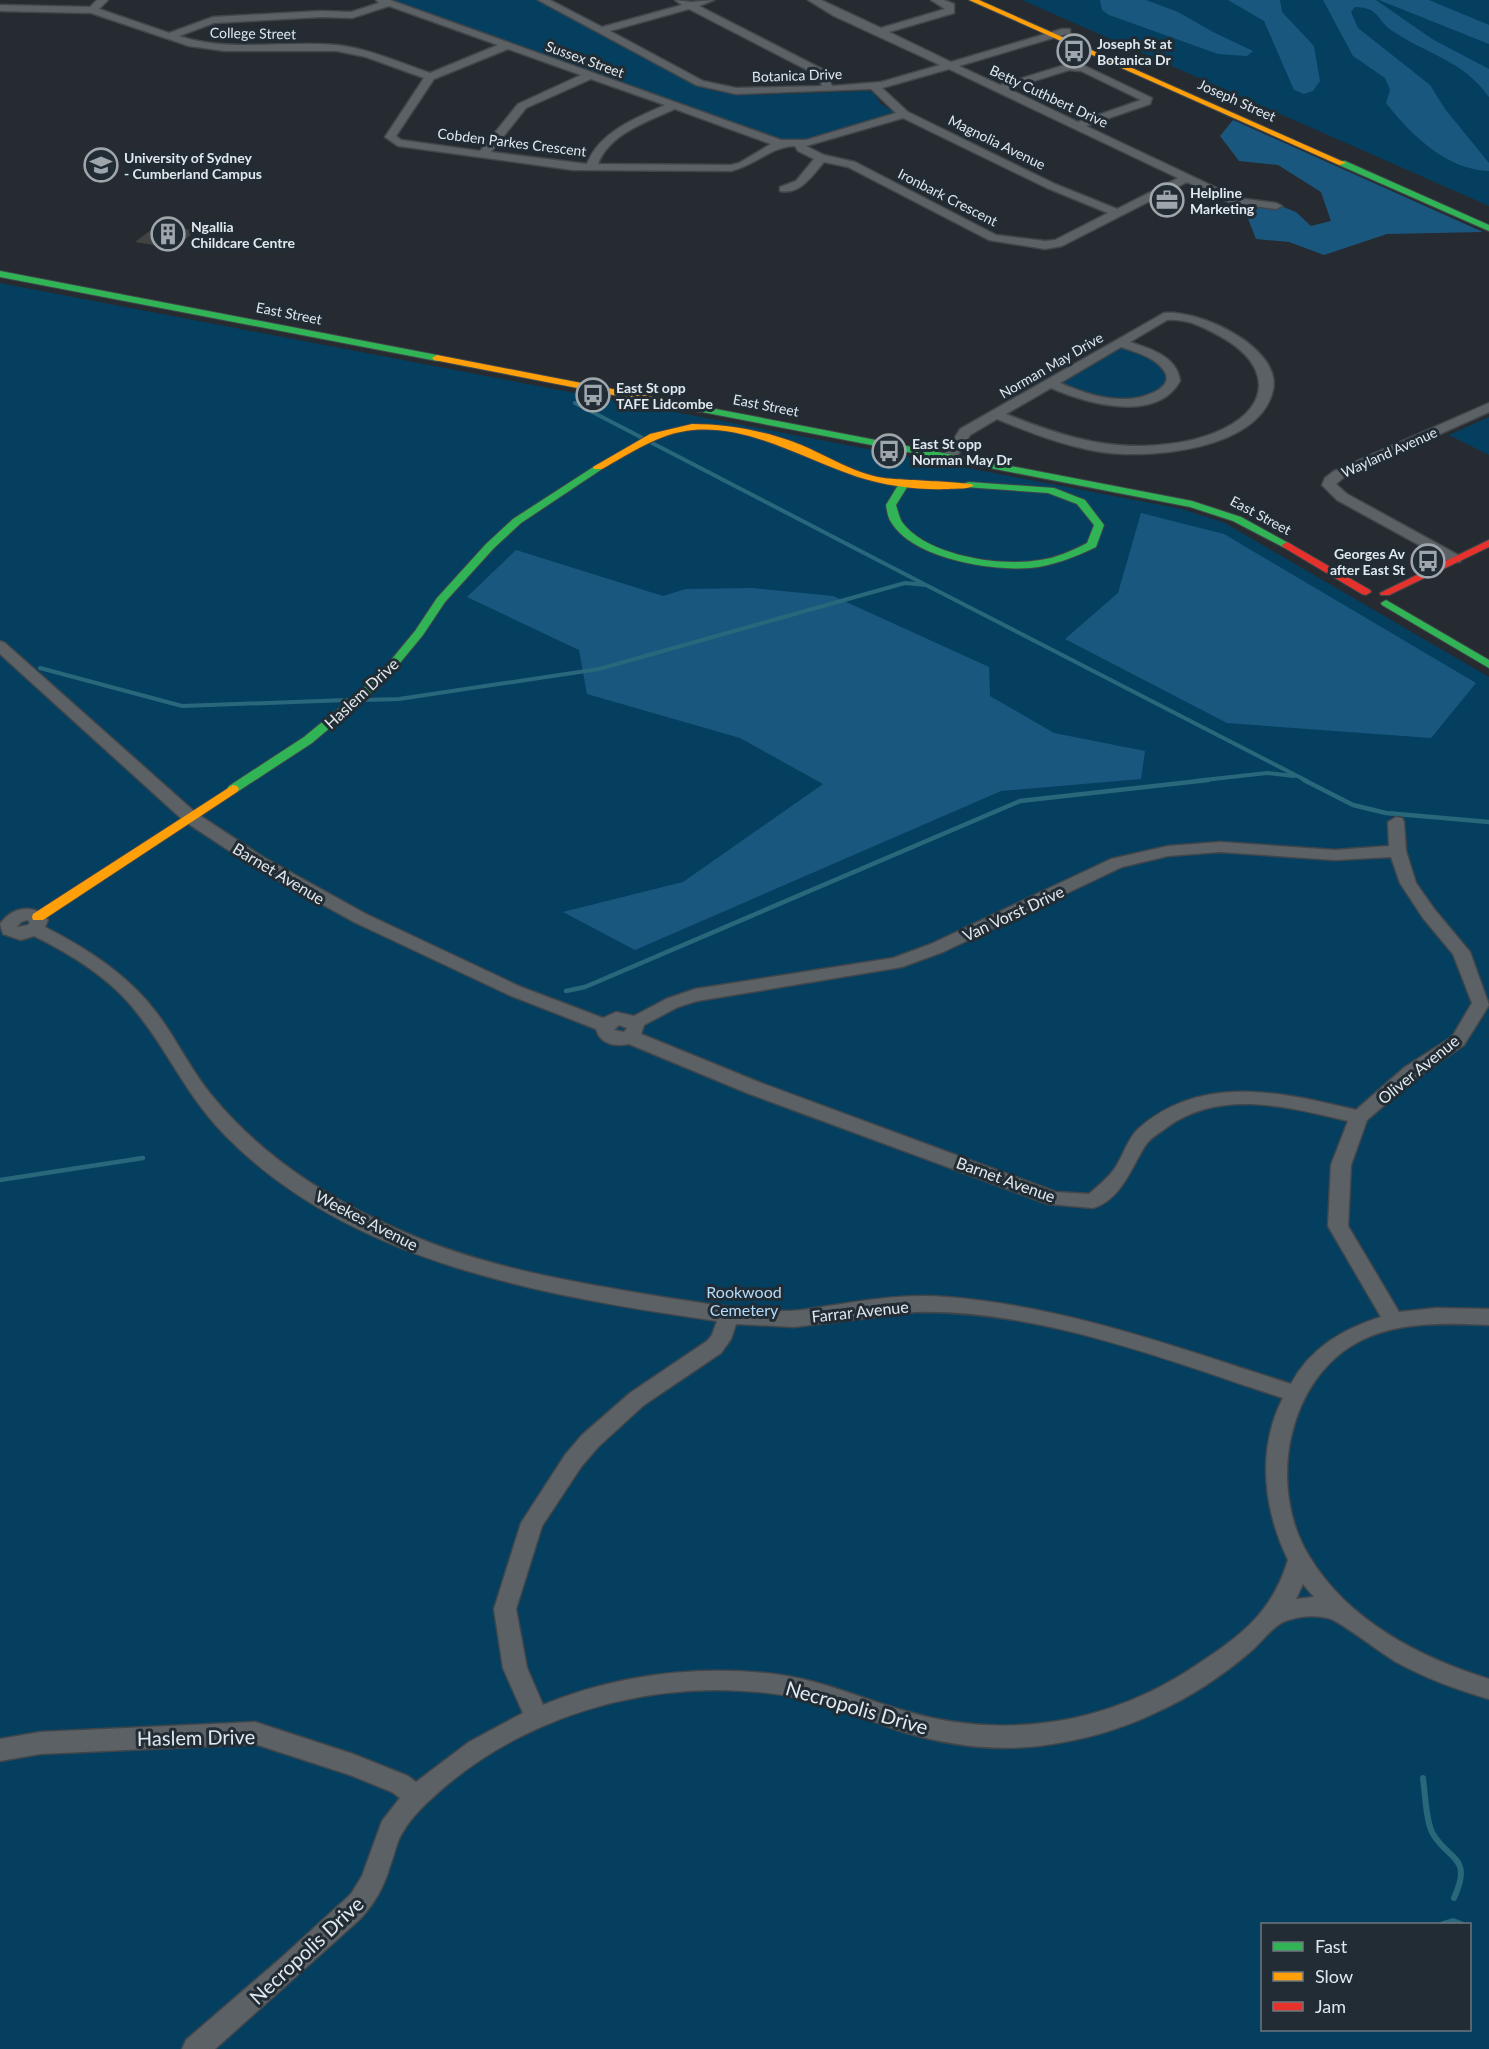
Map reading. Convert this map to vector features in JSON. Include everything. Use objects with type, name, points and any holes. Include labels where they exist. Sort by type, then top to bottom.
[{"type":"main road","name":"Joseph Street","points":[[973,0],[1489,228]]},
{"type":"main road","name":"Joseph Street","points":[[998,0],[1489,217]]},
{"type":"main road","name":"East Street","points":[[0,274],[1219,511],[1243,521],[1366,592],[1377,591],[1385,598]]},
{"type":"main road","name":"Haslem Drive","points":[[36,923],[190,817],[308,741],[351,706],[396,664],[441,600],[490,546],[517,521],[583,476],[654,436],[692,427],[718,427],[748,432],[786,443],[859,474],[882,481],[904,484],[993,485],[1050,490],[1081,502],[1099,525],[1092,545],[1057,562],[1018,566],[981,562],[949,555],[914,539],[895,521],[891,507],[904,484]]},
{"type":"main road","points":[[1489,543],[1385,598],[1489,664]]},
{"type":"street","points":[[92,10],[103,0]]},
{"type":"street","name":"Botanica Drive","points":[[543,0],[700,83],[716,89],[749,91],[874,86],[951,66],[1066,31]]},
{"type":"street","points":[[680,0],[811,66],[822,73],[828,89]]},
{"type":"street","points":[[600,31],[709,0]]},
{"type":"street","name":"Betty Cuthbert Drive","points":[[813,0],[835,10],[842,17],[879,32],[1235,201],[1276,206]]},
{"type":"street","points":[[879,32],[950,11],[950,6],[936,0]]},
{"type":"street","points":[[170,36],[213,20],[321,14],[352,15],[384,1]]},
{"type":"street","name":"Sussex Street","points":[[384,1],[780,143]]},
{"type":"street","name":"College Street","points":[[0,8],[92,10],[192,44],[225,48],[319,47],[352,50],[430,77]]},
{"type":"street","points":[[430,77],[506,46]]},
{"type":"street","points":[[998,89],[1068,67],[1083,68],[1147,98],[1146,102],[1076,126]]},
{"type":"street","points":[[483,155],[522,106],[588,76]]},
{"type":"street","name":"Cobden Parkes Crescent","points":[[430,77],[390,137],[398,143],[555,166],[731,168],[743,165],[780,143]]},
{"type":"street","name":"Magnolia Avenue","points":[[874,86],[890,104],[904,114],[1051,186],[1115,212]]},
{"type":"street","points":[[591,167],[593,159],[622,129],[673,106]]},
{"type":"street","points":[[780,143],[807,143],[904,114]]},
{"type":"street","name":"Ironbark Crescent","points":[[799,143],[802,149],[821,158],[851,164],[993,238],[1045,245],[1058,243],[1115,212],[1186,178]]},
{"type":"street","points":[[784,189],[800,183],[821,158]]},
{"type":"street","name":"Norman May Drive","points":[[950,457],[965,432],[996,414],[1050,383],[1120,342],[1164,317],[1178,314],[1230,336],[1255,355],[1268,378],[1265,396],[1250,418],[1221,435],[1183,447],[1142,450],[1097,447],[1049,436],[996,414]]},
{"type":"street","points":[[1050,383],[1096,400],[1124,403],[1145,402],[1169,389],[1173,380],[1173,372],[1165,363],[1120,342]]},
{"type":"street","name":"Wayland Avenue","points":[[1455,559],[1342,497],[1329,485],[1330,481],[1339,474],[1489,407]]},
{"type":"street","name":"Barnet Avenue","points":[[0,646],[190,817],[256,861],[350,913],[515,991],[605,1026],[605,1032],[611,1038],[621,1039],[632,1030],[754,1088],[1055,1199],[1093,1201],[1121,1174],[1144,1134],[1185,1106],[1231,1096],[1297,1102],[1359,1117]]},
{"type":"street","name":"Oliver Avenue","points":[[1394,1322],[1338,1226],[1341,1165],[1359,1117],[1411,1072],[1458,1041],[1481,1003],[1461,952],[1429,914],[1408,883],[1398,851],[1396,822]]},
{"type":"street","name":"Van Vorst Drive","points":[[632,1030],[672,1004],[695,995],[896,963],[947,944],[1117,863],[1168,851],[1220,847],[1335,855],[1398,851]]},
{"type":"street","points":[[5,924],[21,934],[36,923]]},
{"type":"street","name":"Weekes Avenue","points":[[36,923],[120,983],[154,1022],[199,1092],[233,1131],[280,1170],[336,1207],[414,1245],[499,1274],[583,1292],[729,1315]]},
{"type":"street","name":"Farrar Avenue","points":[[729,1315],[789,1319],[871,1308],[949,1304],[996,1310],[1039,1317],[1107,1335],[1296,1394]]},
{"type":"street","points":[[537,1718],[515,1668],[505,1609],[532,1523],[585,1446],[637,1399],[714,1347],[721,1339],[729,1315]]},
{"type":"street","points":[[1489,1317],[1441,1316],[1394,1322],[1351,1336],[1335,1347],[1306,1374],[1296,1394],[1279,1441],[1276,1485],[1282,1524],[1299,1561],[1317,1586],[1343,1612],[1377,1638],[1423,1665],[1489,1689]]},
{"type":"street","name":"Necropolis Drive","points":[[195,2049],[299,1960],[356,1905],[373,1882],[391,1829],[416,1796],[477,1751],[537,1718],[566,1706],[637,1689],[682,1682],[730,1680],[786,1686],[815,1692],[915,1725],[970,1736],[1016,1738],[1049,1735],[1109,1721],[1156,1702],[1221,1662],[1273,1616],[1294,1583],[1299,1561]]},
{"type":"street","name":"Necropolis Drive","points":[[1273,1616],[1304,1606],[1318,1606],[1343,1612]]},
{"type":"street","name":"Haslem Drive","points":[[0,1750],[40,1743],[255,1733],[353,1764],[400,1784],[416,1796]]},
{"type":"green space","points":[[389,0],[536,0],[694,85],[714,91],[752,95],[869,91],[874,93],[881,104],[894,112],[803,141],[782,141]]},
{"type":"green space","points":[[1022,0],[1489,0],[1489,206]]},
{"type":"green space","name":"Rookwood Cemetery","points":[[0,283],[1182,509],[1225,523],[1489,677],[1489,2049],[0,2049]]},
{"type":"green space","points":[[1122,346],[1157,361],[1166,372],[1164,386],[1150,394],[1125,400],[1099,397],[1059,383]]},
{"type":"green space","points":[[1489,417],[1489,455],[1449,435]]},
{"type":"shaded area","points":[[1100,0],[1146,0],[1178,12],[1253,51],[1247,56],[1218,54],[1109,15],[1102,10]]},
{"type":"shaded area","points":[[1228,0],[1280,0],[1282,12],[1314,46],[1320,81],[1313,91],[1304,94],[1294,90],[1264,21]]},
{"type":"shaded area","points":[[1323,0],[1376,0],[1432,39],[1489,69],[1489,97],[1468,74],[1391,30],[1369,9],[1355,7],[1351,12],[1358,28],[1430,85],[1445,109],[1489,163],[1489,171],[1474,169],[1445,157],[1431,149],[1407,127],[1386,103],[1390,90],[1385,78],[1353,56]]},
{"type":"shaded area","points":[[1379,0],[1429,0],[1489,25],[1489,44]]},
{"type":"shaded area","points":[[1233,120],[1483,232],[1387,234],[1324,255],[1289,242],[1256,239],[1247,216],[1268,201],[1296,212],[1311,226],[1331,221],[1321,192],[1278,165],[1239,161],[1220,136]]},
{"type":"shaded area","points":[[1141,513],[1224,534],[1476,683],[1431,738],[1227,723],[1065,639],[1118,593]]},
{"type":"shaded area","points":[[516,550],[663,596],[686,589],[752,588],[833,596],[989,667],[990,696],[1054,733],[1145,751],[1141,779],[1001,791],[635,950],[563,912],[683,882],[823,784],[740,738],[587,694],[579,650],[467,597]]},
{"type":"building","name":"Ngallia Childcare Centre","points":[[159,224],[196,231],[183,241],[164,237],[154,245],[135,242]]},
{"type":"waterway","points":[[575,403],[924,584]]},
{"type":"waterway","points":[[364,700],[399,699],[599,669],[905,583],[926,585],[1307,781]]},
{"type":"waterway","points":[[40,668],[182,706],[347,700]]},
{"type":"waterway","points":[[1195,781],[1267,773],[1294,776]]},
{"type":"waterway","points":[[566,991],[585,987],[1020,801],[1208,780]]},
{"type":"waterway","points":[[1304,780],[1353,805],[1386,813],[1489,822]]},
{"type":"waterway","points":[[0,1180],[143,1158]]},
{"type":"waterway","points":[[1423,1778],[1427,1815],[1433,1834],[1460,1866],[1461,1874],[1454,1898]]},
{"type":"waterway","points":[[1446,1923],[1453,1921],[1458,1923]]},
{"type":"traffic: fast","points":[[1342,163],[1489,228]]},
{"type":"traffic: fast","points":[[0,274],[437,358]]},
{"type":"traffic: fast","points":[[700,409],[1192,504],[1237,519],[1287,545]]},
{"type":"traffic: fast","points":[[233,789],[308,740],[381,679],[419,633],[441,600],[490,546],[517,521],[598,467]]},
{"type":"traffic: fast","points":[[904,484],[891,505],[896,521],[908,535],[926,546],[947,554],[993,564],[1030,565],[1062,558],[1092,545],[1099,525],[1081,502],[1050,490],[969,485]]},
{"type":"traffic: fast","points":[[1386,603],[1489,665]]},
{"type":"traffic: slow","points":[[973,0],[1342,163]]},
{"type":"traffic: slow","points":[[437,358],[700,409]]},
{"type":"traffic: slow","points":[[598,467],[654,436],[692,427],[718,427],[786,443],[859,474],[882,481],[938,486],[969,485]]},
{"type":"traffic: slow","points":[[38,917],[233,789]]},
{"type":"traffic: jam","points":[[1385,593],[1489,543]]},
{"type":"traffic: jam","points":[[1287,545],[1366,592]]},
{"type":"place","name":"Joseph St at Botanica Dr","points":[[1074,51]]},
{"type":"place","name":"University of Sydney - Cumberland Campus","points":[[101,165]]},
{"type":"place","name":"Helpline Marketing","points":[[1167,200]]},
{"type":"place","name":"Ngallia Childcare Centre","points":[[168,234]]},
{"type":"place","name":"East St opp TAFE Lidcombe","points":[[593,395]]},
{"type":"place","name":"East St opp Norman May Dr","points":[[889,451]]},
{"type":"place","name":"Georges Av after East St","points":[[1428,561]]}]
